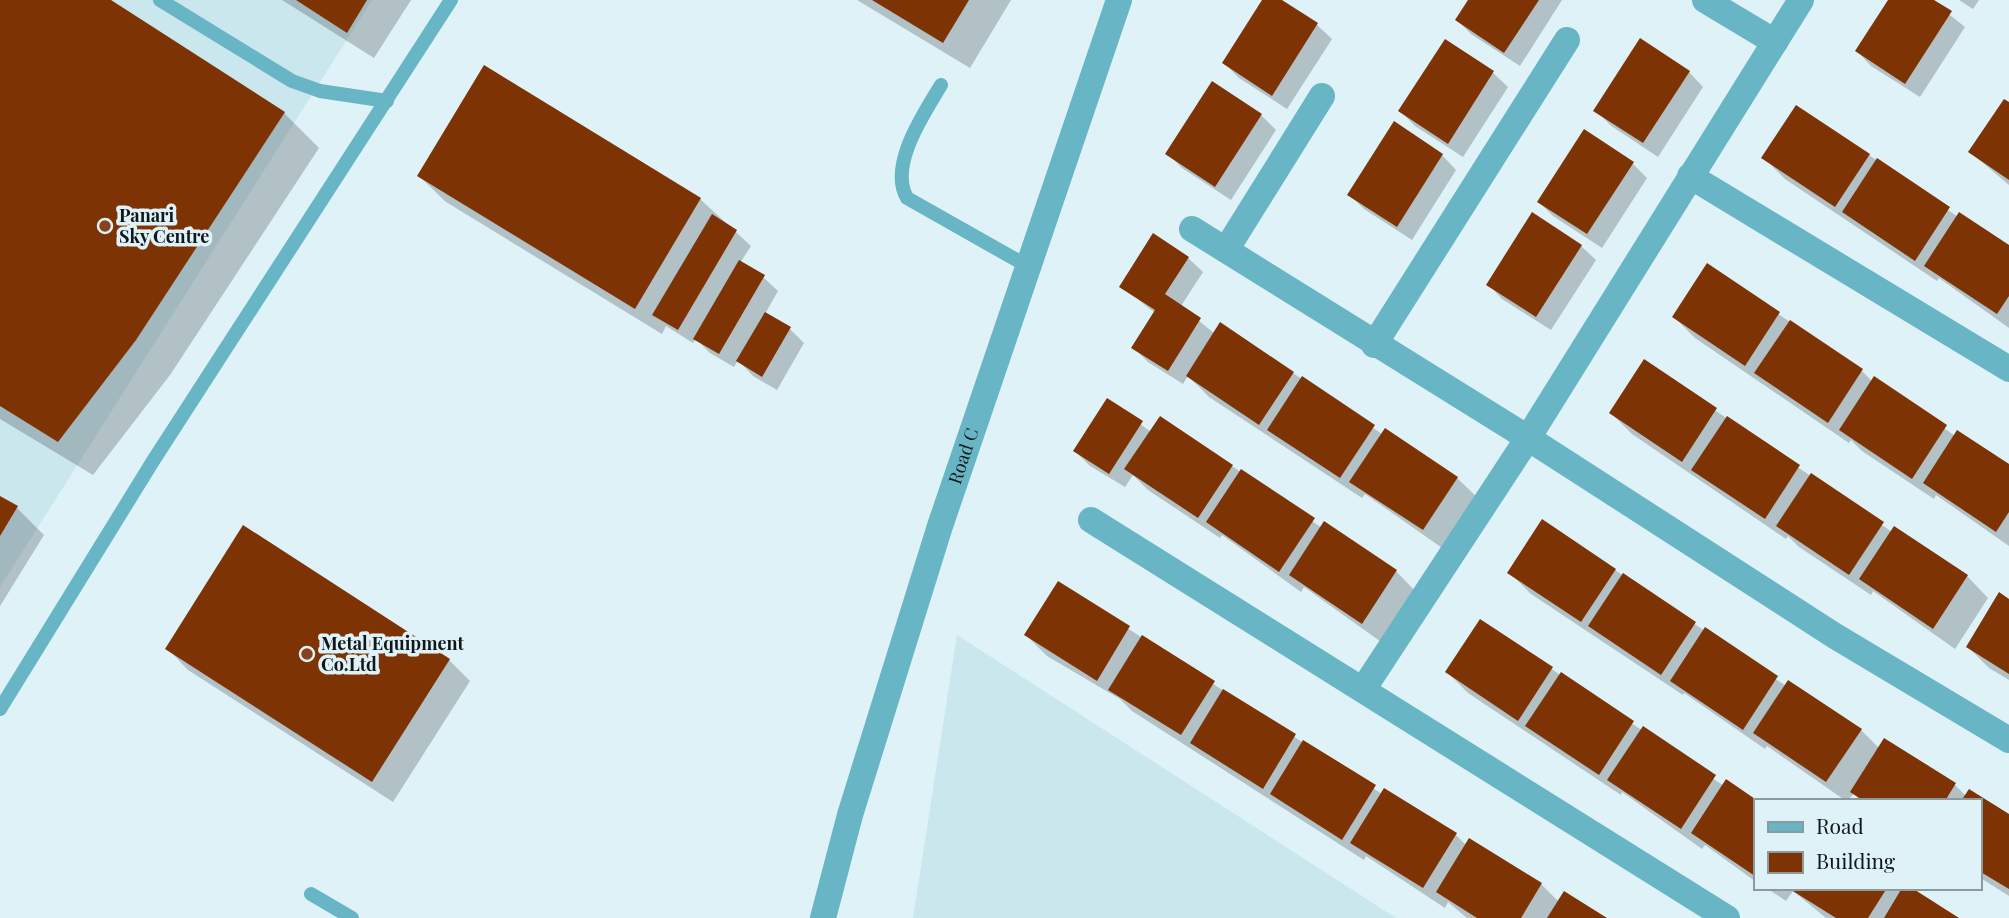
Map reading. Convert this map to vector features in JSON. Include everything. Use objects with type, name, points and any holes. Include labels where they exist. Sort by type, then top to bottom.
[{"type":"street","name":"Road C","points":[[823,918],[850,815],[898,660],[1119,0]]},
{"type":"street","points":[[1705,0],[1775,42]]},
{"type":"street","points":[[1364,688],[1528,438],[1801,0]]},
{"type":"street","points":[[1374,345],[1567,40]]},
{"type":"street","points":[[1226,250],[1322,96]]},
{"type":"street","points":[[1690,176],[2009,369]]},
{"type":"street","points":[[1192,229],[1374,345],[1528,438],[1835,636],[2009,740]]},
{"type":"street","points":[[1091,520],[1364,688],[1727,918]]},
{"type":"lane","points":[[160,0],[292,81],[320,91],[387,101]]},
{"type":"lane","points":[[0,709],[153,461],[451,0]]},
{"type":"lane","points":[[941,85],[911,136],[905,160],[903,190],[907,198],[1029,267]]},
{"type":"lane","points":[[311,894],[352,918]]},
{"type":"shaded area","name":"Panari Sky Centre","points":[[0,0],[372,0],[0,587]]},
{"type":"shaded area","points":[[957,635],[1396,918],[913,918]]},
{"type":"building","name":"Panari Sky Centre","points":[[0,0],[111,0],[285,112],[136,340],[58,442],[0,406]]},
{"type":"building","points":[[296,0],[367,0],[347,33]]},
{"type":"building","points":[[872,0],[969,0],[943,43]]},
{"type":"building","points":[[1262,0],[1282,0],[1318,23],[1272,96],[1222,63]]},
{"type":"building","points":[[1468,0],[1539,0],[1504,53],[1455,20]]},
{"type":"building","points":[[1888,0],[1934,0],[1952,11],[1905,84],[1855,51]]},
{"type":"building","points":[[1640,38],[1690,71],[1643,143],[1593,111]]},
{"type":"building","points":[[1445,39],[1494,71],[1448,144],[1398,111]]},
{"type":"building","points":[[484,65],[701,198],[635,309],[417,176]]},
{"type":"building","points":[[1212,81],[1262,114],[1215,187],[1165,154]]},
{"type":"building","points":[[2004,99],[2009,102],[2009,180],[1968,152]]},
{"type":"building","points":[[1796,105],[1870,154],[1835,207],[1761,158]]},
{"type":"building","points":[[1394,121],[1443,154],[1397,227],[1347,195]]},
{"type":"building","points":[[1584,129],[1634,162],[1587,234],[1537,202]]},
{"type":"building","points":[[1877,158],[1950,207],[1915,261],[1842,212]]},
{"type":"building","points":[[1532,212],[1582,245],[1536,317],[1486,285]]},
{"type":"building","points":[[1959,212],[2009,245],[2009,296],[1997,314],[1924,266]]},
{"type":"building","points":[[712,214],[737,230],[678,330],[652,315]]},
{"type":"building","points":[[1153,233],[1189,257],[1165,294],[1201,318],[1168,371],[1131,348],[1155,310],[1119,287]]},
{"type":"building","points":[[739,260],[765,275],[719,354],[693,339]]},
{"type":"building","points":[[1707,263],[1780,312],[1745,366],[1672,317]]},
{"type":"building","points":[[765,312],[791,327],[762,377],[736,361]]},
{"type":"building","points":[[1790,320],[1863,369],[1828,423],[1754,373]]},
{"type":"building","points":[[1220,322],[1294,372],[1259,425],[1186,376]]},
{"type":"building","points":[[1644,359],[1717,408],[1682,462],[1609,413]]},
{"type":"building","points":[[1302,376],[1375,425],[1340,478],[1267,430]]},
{"type":"building","points":[[1874,376],[1947,425],[1912,479],[1839,430]]},
{"type":"building","points":[[1107,398],[1143,421],[1109,474],[1073,451]]},
{"type":"building","points":[[1160,416],[1233,465],[1198,518],[1124,469]]},
{"type":"building","points":[[1727,416],[1800,465],[1765,519],[1691,470]]},
{"type":"building","points":[[1385,428],[1458,477],[1423,530],[1349,482]]},
{"type":"building","points":[[1957,430],[2009,464],[2009,512],[1996,532],[1923,483]]},
{"type":"building","points":[[1241,469],[1315,518],[1279,572],[1206,522]]},
{"type":"building","points":[[1811,473],[1884,522],[1849,575],[1776,526]]},
{"type":"building","points":[[0,496],[18,506],[0,536]]},
{"type":"building","points":[[1542,519],[1616,569],[1581,622],[1507,573]]},
{"type":"building","points":[[1324,521],[1397,570],[1362,624],[1289,575]]},
{"type":"building","name":"Metal Equipment Co.Ltd","points":[[243,525],[450,659],[372,782],[165,649]]},
{"type":"building","points":[[1894,526],[1968,575],[1933,629],[1859,579]]},
{"type":"building","points":[[1623,573],[1696,622],[1661,675],[1588,626]]},
{"type":"building","points":[[1058,581],[1130,626],[1097,681],[1024,635]]},
{"type":"building","points":[[1999,592],[2009,599],[2009,674],[1966,647]]},
{"type":"building","points":[[1480,619],[1553,667],[1518,721],[1445,672]]},
{"type":"building","points":[[1705,627],[1778,676],[1743,730],[1670,681]]},
{"type":"building","points":[[1142,635],[1215,681],[1181,735],[1108,690]]},
{"type":"building","points":[[1561,672],[1634,721],[1599,775],[1525,726]]},
{"type":"building","points":[[1788,680],[1862,729],[1826,782],[1753,733]]},
{"type":"building","points":[[1223,689],[1296,734],[1263,789],[1190,743]]},
{"type":"building","points":[[1643,726],[1716,775],[1681,829],[1607,780]]},
{"type":"building","points":[[1884,738],[1956,783],[1946,799],[1861,799],[1850,792]]},
{"type":"building","points":[[1303,740],[1376,785],[1342,840],[1270,794]]},
{"type":"building","points":[[1726,779],[1755,799],[1754,875],[1691,833]]},
{"type":"building","points":[[1384,788],[1457,833],[1423,888],[1350,843]]},
{"type":"building","points":[[1969,789],[2009,814],[2009,889],[1981,872],[1981,799],[1962,799]]},
{"type":"building","points":[[1469,838],[1542,883],[1521,918],[1477,918],[1436,892]]},
{"type":"building","points":[[1791,890],[1886,890],[1868,918],[1836,918]]},
{"type":"building","points":[[1901,890],[1915,890],[1959,918],[1884,918]]},
{"type":"building","points":[[1564,891],[1607,918],[1547,918]]},
{"type":"place","name":"Panari Sky Centre","points":[[105,226]]},
{"type":"place","name":"Metal Equipment Co.Ltd","points":[[307,654]]}]
